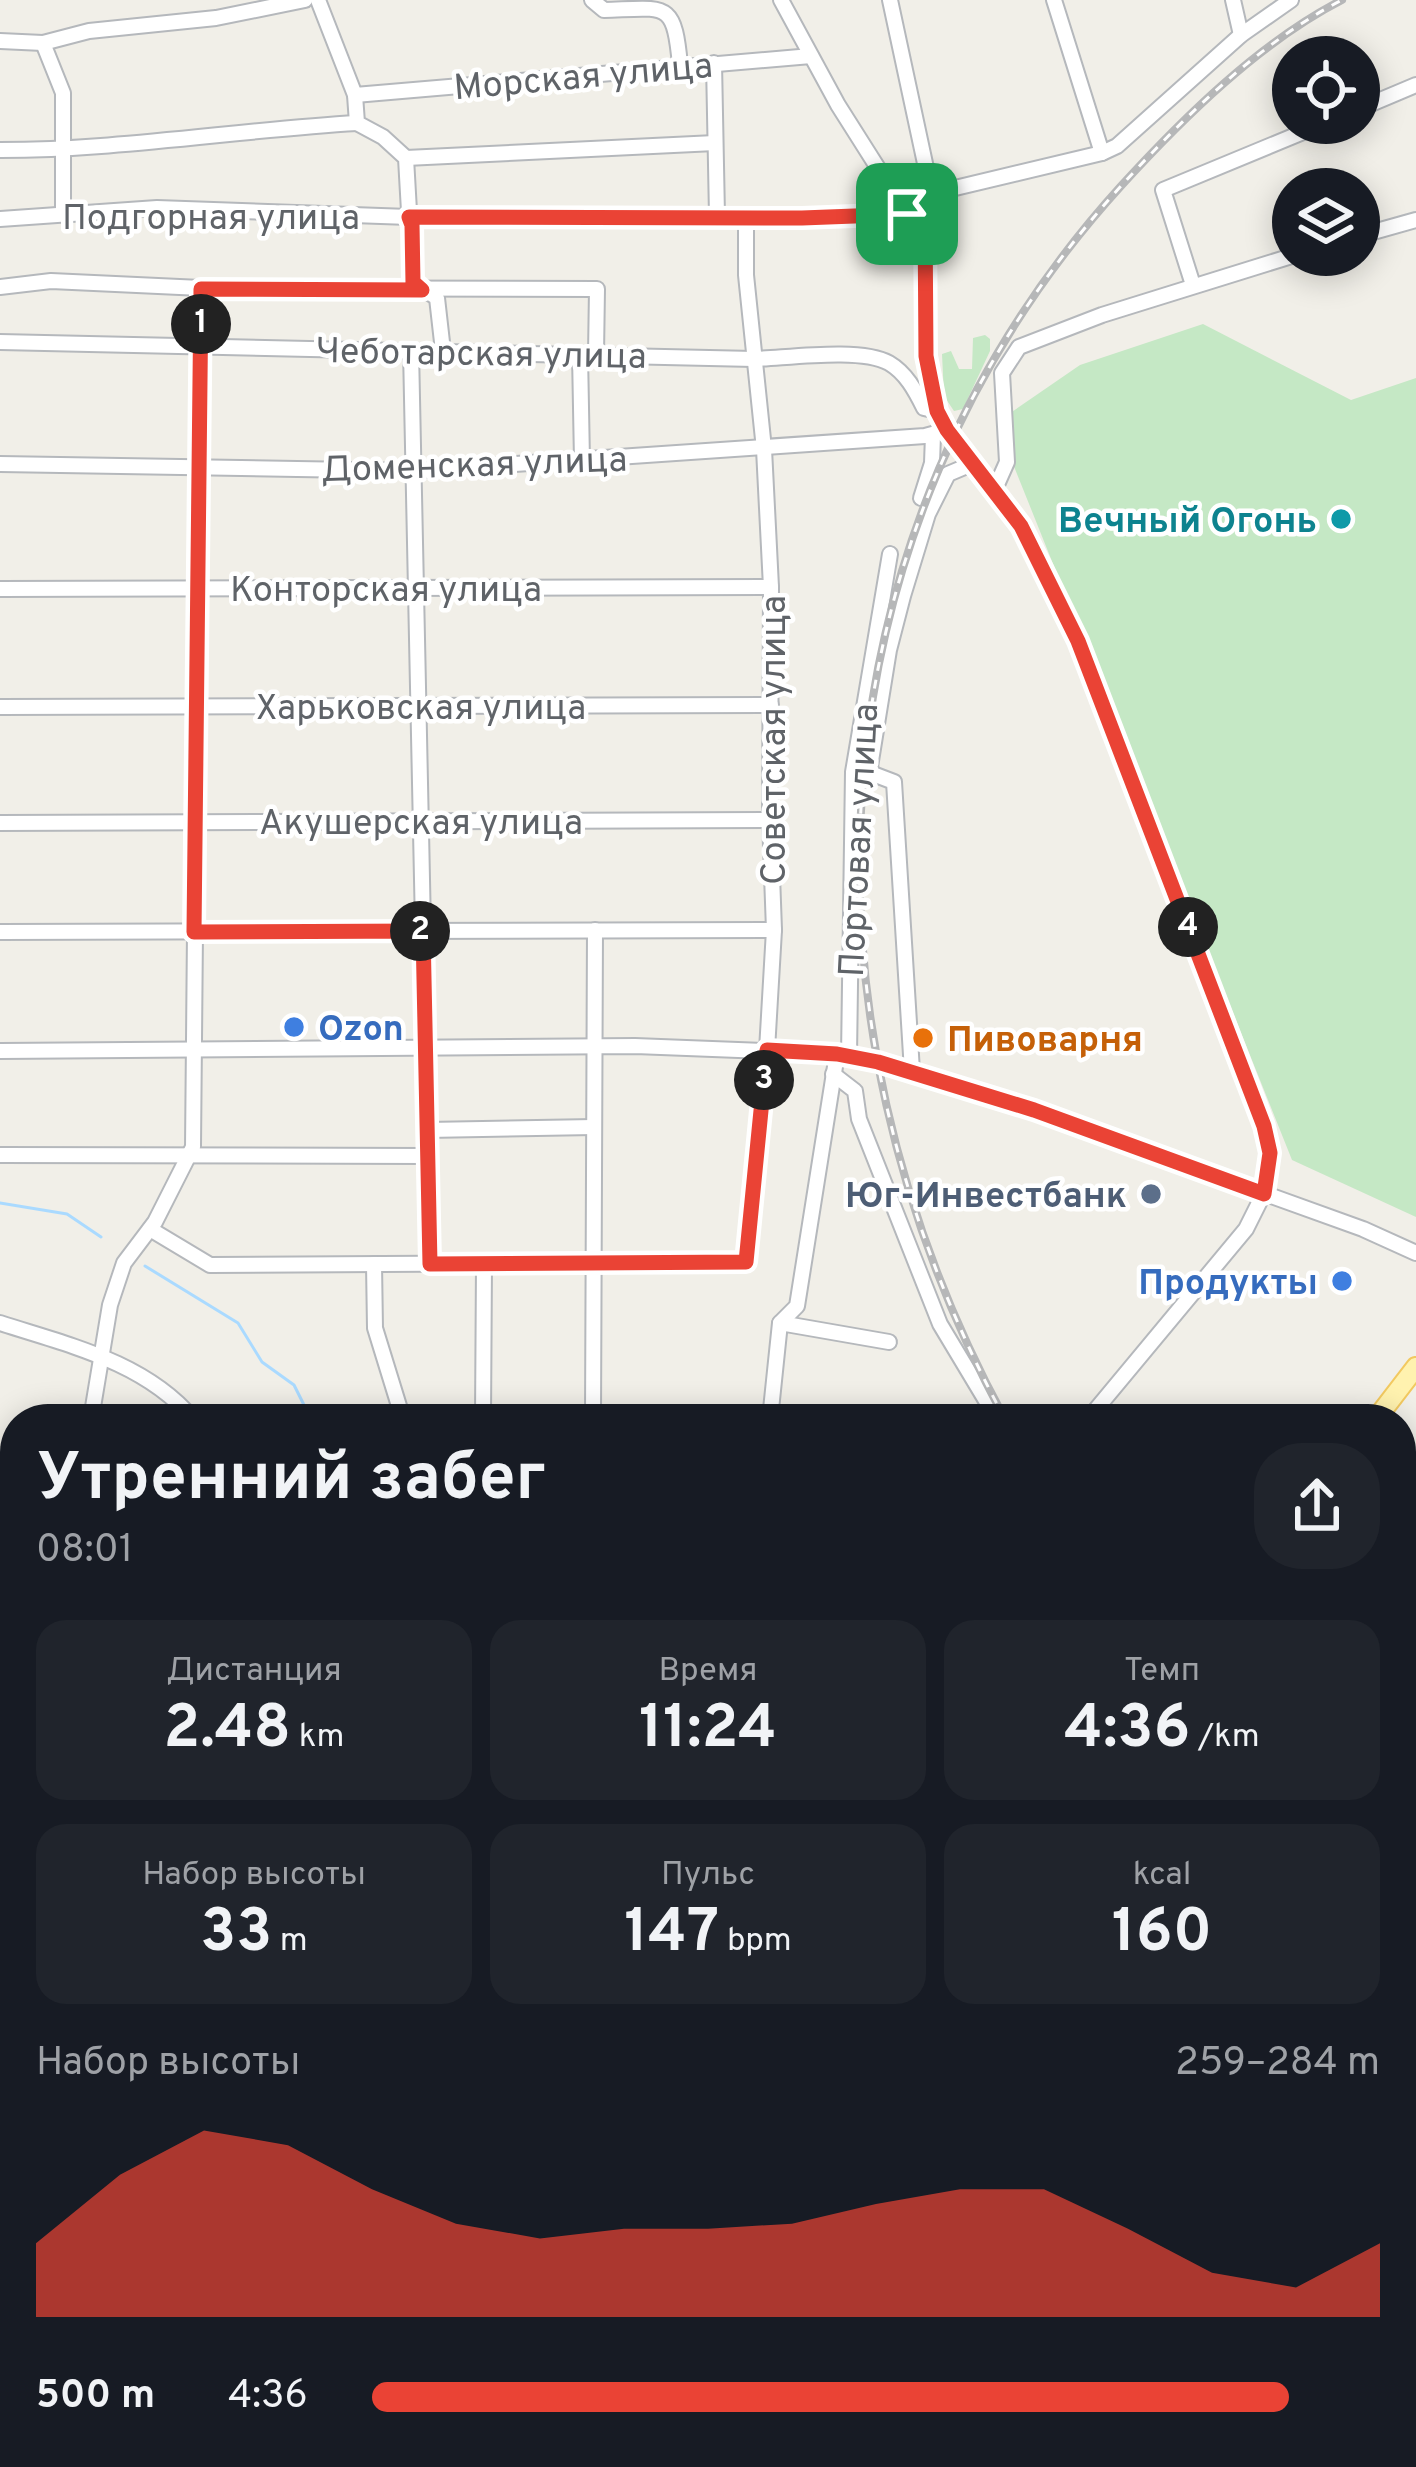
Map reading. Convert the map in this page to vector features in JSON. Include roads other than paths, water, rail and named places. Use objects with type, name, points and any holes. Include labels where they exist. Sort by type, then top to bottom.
[{"type":"main road","points":[[1388,1404],[1416,1367]]},
{"type":"street","points":[[0,41],[43,43],[89,31],[216,19],[305,0]]},
{"type":"street","points":[[318,0],[355,95],[357,123]]},
{"type":"street","points":[[592,0],[604,10],[657,8],[670,13],[676,22],[680,65]]},
{"type":"street","points":[[781,0],[907,214]]},
{"type":"street","points":[[890,0],[930,194],[925,214],[926,356],[940,432],[921,498]]},
{"type":"street","points":[[1054,0],[1102,153]]},
{"type":"street","points":[[1233,0],[1241,35]]},
{"type":"street","points":[[930,194],[1117,146],[1241,35],[1292,0]]},
{"type":"street","points":[[43,43],[63,93],[63,214]]},
{"type":"street","name":"Морская улица","points":[[355,95],[811,56]]},
{"type":"street","points":[[714,63],[717,216]]},
{"type":"street","points":[[1380,100],[1416,85]]},
{"type":"street","points":[[0,150],[357,123],[383,137],[406,158],[413,282],[437,298],[443,351]]},
{"type":"street","points":[[406,158],[716,143]]},
{"type":"street","points":[[1193,285],[1162,190],[1274,144]]},
{"type":"street","name":"Подгорная улица","points":[[0,219],[157,208],[409,217],[925,214]]},
{"type":"street","name":"Советская улица","points":[[594,1263],[746,1262],[774,930],[771,587],[746,217]]},
{"type":"street","points":[[1380,230],[1416,220]]},
{"type":"street","points":[[995,489],[1007,462],[1002,374],[1014,351],[1102,315],[1272,262]]},
{"type":"street","points":[[0,287],[51,280],[201,289],[597,289],[588,354],[583,461]]},
{"type":"street","points":[[93,1404],[110,1305],[124,1264],[150,1229],[193,1148],[201,289]]},
{"type":"street","name":"Чеботарская улица","points":[[0,342],[880,359],[906,377],[924,408],[937,411]]},
{"type":"street","points":[[411,350],[430,1264]]},
{"type":"street","points":[[940,432],[995,489],[1038,556],[1078,641],[1270,1142],[1270,1174],[1246,1229],[1100,1404]]},
{"type":"street","name":"Доменская улица","points":[[0,464],[413,471],[764,449],[940,432]]},
{"type":"street","name":"Портовая улица","points":[[912,1072],[894,782],[873,774],[870,767],[889,650],[928,514],[946,476],[974,463]]},
{"type":"street","name":"Портовая улица","points":[[772,1404],[780,1323],[797,1306],[833,1074],[843,1055],[853,772],[890,554]]},
{"type":"street","name":"Конторская улица","points":[[0,589],[771,587]]},
{"type":"street","name":"Харьковская улица","points":[[0,707],[771,705]]},
{"type":"street","name":"Акушерская улица","points":[[0,823],[770,820]]},
{"type":"street","points":[[0,932],[774,930]]},
{"type":"street","points":[[593,1404],[596,931]]},
{"type":"street","points":[[0,1052],[595,1046],[843,1055],[1034,1110],[1416,1252]]},
{"type":"street","points":[[833,1074],[855,1090],[859,1119],[940,1324],[988,1404]]},
{"type":"street","points":[[427,1130],[594,1127]]},
{"type":"street","points":[[0,1155],[428,1156]]},
{"type":"street","points":[[150,1229],[209,1265],[594,1263]]},
{"type":"street","points":[[374,1264],[375,1328],[398,1404]]},
{"type":"street","points":[[483,1404],[484,1264]]},
{"type":"street","points":[[0,1322],[100,1356],[148,1379],[176,1404]]},
{"type":"street","points":[[780,1323],[889,1342]]},
{"type":"waterway","points":[[0,1203],[67,1214],[101,1237]]},
{"type":"waterway","points":[[145,1266],[238,1323],[262,1362],[294,1385],[304,1404]]},
{"type":"railway","points":[[998,1404],[934,1265],[886,1105],[862,943],[863,782],[888,622],[939,468],[1017,322],[1121,186],[1170,134],[1252,59],[1342,0]]},
{"type":"place","name":"Вечный Огонь","points":[[1341,519]]},
{"type":"place","name":"Ozon","points":[[294,1027]]},
{"type":"place","name":"Пивоварня","points":[[923,1038]]},
{"type":"place","name":"Юг-Инвестбанк","points":[[1151,1194]]},
{"type":"place","name":"Продукты","points":[[1342,1281]]}]
